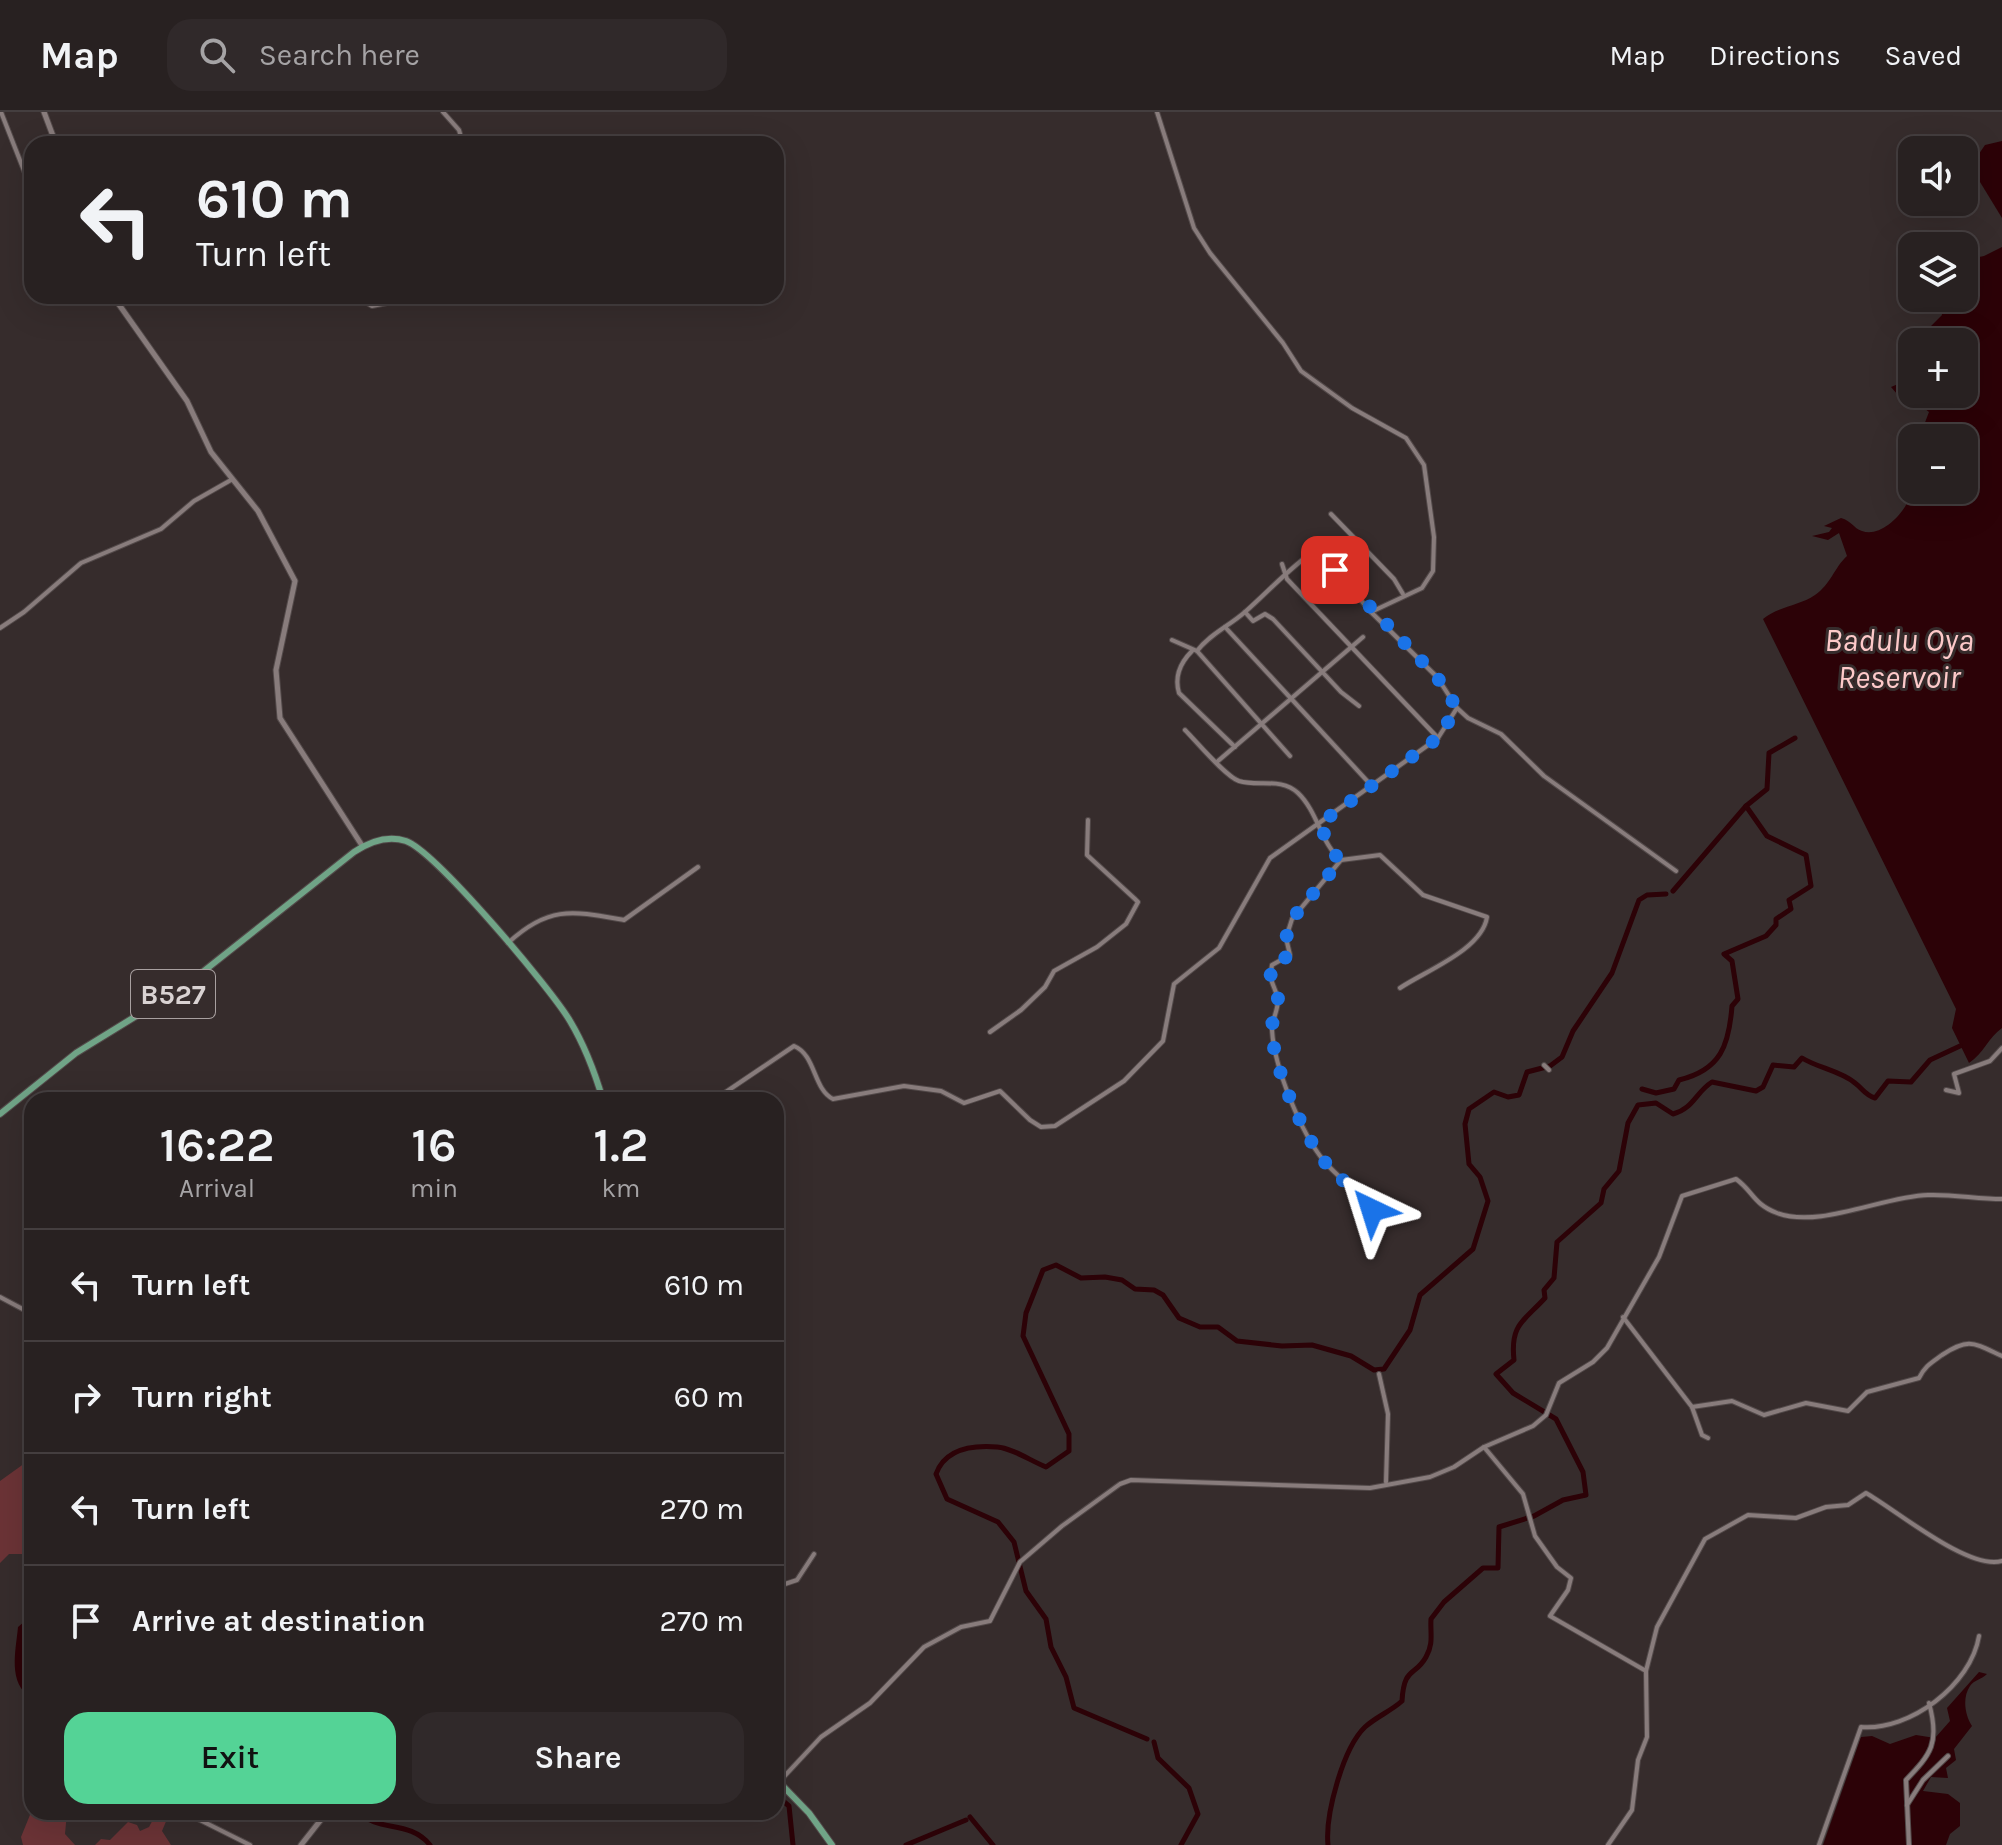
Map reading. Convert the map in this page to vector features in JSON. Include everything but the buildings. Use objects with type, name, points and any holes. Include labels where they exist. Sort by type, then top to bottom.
[{"type":"main road","name":"B527","points":[[27,1092],[76,1053],[185,986],[349,856],[363,847],[399,839],[416,846],[444,873],[553,995],[571,1022],[600,1092]]},
{"type":"main road","name":"B527","points":[[0,1114],[24,1095]]},
{"type":"main road","points":[[784,1788],[809,1813],[832,1845]]},
{"type":"street","points":[[1,112],[24,171]]},
{"type":"street","points":[[44,112],[53,136]]},
{"type":"street","points":[[443,112],[461,136]]},
{"type":"street","points":[[1157,112],[1194,228],[1239,290],[1309,378],[1406,438],[1424,465],[1436,560],[1422,588],[1403,594],[1371,612]]},
{"type":"street","points":[[119,304],[187,401],[211,452],[258,511],[295,581],[276,670],[280,718],[363,847]]},
{"type":"street","points":[[0,628],[24,612],[81,563],[161,529],[194,501],[231,480]]},
{"type":"street","points":[[1331,514],[1394,579],[1403,594]]},
{"type":"street","points":[[1235,747],[1179,693],[1176,682],[1178,671],[1207,638],[1245,612],[1284,574],[1317,549],[1371,612],[1437,677],[1457,708],[1468,718],[1501,734],[1544,776],[1676,871]]},
{"type":"street","points":[[1282,564],[1284,574],[1438,738]]},
{"type":"street","points":[[1245,612],[1253,621],[1268,615],[1323,669],[1341,692],[1359,706]]},
{"type":"street","points":[[1225,627],[1370,784]]},
{"type":"street","points":[[1218,761],[1363,637]]},
{"type":"street","points":[[1172,640],[1194,651],[1290,756]]},
{"type":"street","points":[[725,1092],[788,1048],[797,1046],[805,1054],[826,1095],[833,1099],[904,1086],[941,1091],[964,1103],[1000,1091],[1041,1127],[1055,1126],[1124,1081],[1155,1052],[1166,1034],[1168,1002],[1174,984],[1219,948],[1232,923],[1245,907],[1270,858],[1438,738],[1457,708]]},
{"type":"street","points":[[1185,730],[1218,761],[1219,766],[1239,781],[1277,783],[1296,791],[1316,814],[1334,854],[1341,860]]},
{"type":"street","points":[[990,1032],[1021,1010],[1045,987],[1054,971],[1097,947],[1126,924],[1134,913],[1138,902],[1087,855],[1088,820]]},
{"type":"street","points":[[1372,1210],[1354,1187],[1326,1163],[1305,1131],[1278,1063],[1272,1032],[1278,998],[1270,981],[1272,965],[1290,955],[1286,938],[1292,919],[1341,860],[1380,855],[1423,895],[1487,917],[1485,927],[1444,964],[1400,988]]},
{"type":"street","points":[[508,943],[536,920],[564,912],[624,920],[698,867]]},
{"type":"street","points":[[1994,1059],[2002,1048]]},
{"type":"street","points":[[1946,1090],[1959,1093],[1954,1074],[2002,1058]]},
{"type":"street","points":[[784,1774],[821,1737],[870,1703],[924,1647],[961,1627],[990,1621],[1018,1566],[1062,1526],[1131,1480],[1370,1488],[1430,1477],[1454,1467],[1484,1447],[1533,1426],[1546,1415],[1559,1383],[1568,1374],[1593,1362],[1607,1348],[1622,1316],[1659,1257],[1682,1196],[1692,1190],[1736,1179],[1751,1199],[1778,1214],[1809,1218],[1925,1195],[2002,1199]]},
{"type":"street","points":[[0,1297],[24,1310]]},
{"type":"street","points":[[1622,1316],[1692,1407],[1702,1435],[1708,1438]]},
{"type":"street","points":[[1692,1407],[1732,1401],[1764,1415],[1806,1403],[1848,1411],[1867,1392],[1919,1378],[1927,1364],[1956,1345],[1974,1343],[2002,1356]]},
{"type":"street","points":[[1379,1374],[1388,1414],[1386,1483]]},
{"type":"street","points":[[1484,1447],[1523,1494],[1529,1522],[1542,1546],[1572,1582],[1550,1616],[1646,1671]]},
{"type":"street","points":[[1608,1845],[1632,1810],[1638,1760],[1647,1737],[1646,1671],[1657,1627],[1705,1539],[1748,1515],[1796,1518],[1826,1507],[1848,1505],[1866,1493],[1953,1547],[1991,1563],[2002,1561]]},
{"type":"street","points":[[784,1584],[797,1580],[814,1554]]},
{"type":"street","points":[[1819,1845],[1861,1727],[1874,1728],[1913,1717],[1929,1703],[1952,1690],[1979,1636]]},
{"type":"street","points":[[1909,1845],[1906,1780],[1921,1768],[1932,1750],[1929,1703]]},
{"type":"street","points":[[1907,1805],[1923,1780],[1948,1756]]},
{"type":"street","points":[[200,1820],[250,1845]]},
{"type":"street","points":[[301,1845],[321,1820]]},
{"type":"shaded area","points":[[24,1464],[24,1554],[9,1554],[0,1563],[0,1481]]},
{"type":"shaded area","points":[[28,1820],[66,1820],[65,1834],[75,1845],[23,1845],[21,1837]]},
{"type":"shaded area","points":[[153,1820],[167,1820],[162,1831],[171,1845],[95,1845],[101,1839],[110,1840],[128,1822],[137,1825],[140,1831],[149,1827]]},
{"type":"water","points":[[2002,141],[2002,218],[1978,175],[1978,155],[1985,145]]},
{"type":"water","name":"Badulu Oya Reservoir","points":[[2002,247],[2002,1028],[1969,1063],[1952,1028],[1956,1009],[1763,619],[1815,595],[1847,556],[1839,533],[1828,540],[1812,536],[1829,532],[1832,528],[1824,526],[1841,518],[1859,530],[1877,531],[1898,516],[1906,504],[1978,504],[1978,424],[1924,424],[1929,412],[1924,408],[1978,408],[1978,328],[1931,326],[1942,312],[1978,312],[1978,257]]},
{"type":"water","points":[[24,1622],[24,1692],[15,1666],[18,1627]]},
{"type":"water","points":[[1979,1672],[1987,1674],[1972,1684],[1965,1701],[1972,1726],[1954,1749],[1956,1760],[1946,1768],[1948,1778],[1931,1777],[1923,1791],[1948,1794],[1960,1803],[1960,1826],[1950,1834],[1946,1845],[1823,1845],[1861,1737],[1872,1736],[1890,1744],[1916,1735],[1935,1738],[1950,1721],[1947,1708]]},
{"type":"waterway","points":[[1673,891],[1746,806],[1767,789],[1769,753],[1795,738]]},
{"type":"waterway","points":[[1642,1089],[1656,1093],[1674,1089],[1679,1080],[1705,1070],[1720,1054],[1728,1033],[1732,1006],[1738,999],[1732,961],[1724,954],[1766,936],[1776,925],[1776,919],[1791,909],[1789,900],[1811,886],[1806,855],[1767,836],[1746,806]]},
{"type":"waterway","points":[[1147,1739],[1074,1708],[1066,1677],[1051,1647],[1046,1619],[1026,1591],[1014,1542],[998,1522],[947,1499],[936,1474],[946,1459],[969,1448],[1003,1448],[1046,1467],[1069,1451],[1069,1434],[1023,1336],[1026,1313],[1043,1270],[1056,1265],[1081,1278],[1105,1277],[1122,1280],[1135,1289],[1154,1290],[1163,1295],[1179,1318],[1200,1327],[1218,1327],[1237,1341],[1282,1346],[1312,1345],[1351,1356],[1374,1370],[1384,1369],[1410,1330],[1420,1295],[1473,1249],[1488,1201],[1480,1177],[1469,1164],[1465,1124],[1469,1109],[1494,1092],[1508,1097],[1519,1095],[1527,1072],[1550,1066],[1562,1057],[1573,1031],[1612,973],[1639,900],[1647,895],[1666,894]]},
{"type":"waterway","points":[[1328,1845],[1329,1817],[1337,1783],[1350,1750],[1365,1727],[1402,1701],[1405,1682],[1428,1652],[1431,1619],[1444,1602],[1483,1568],[1498,1568],[1499,1527],[1534,1516],[1563,1500],[1586,1495],[1583,1472],[1556,1419],[1513,1393],[1496,1374],[1514,1360],[1514,1338],[1520,1324],[1545,1298],[1544,1290],[1554,1278],[1557,1242],[1601,1203],[1604,1189],[1619,1171],[1628,1123],[1638,1105],[1656,1103],[1673,1114],[1680,1112],[1712,1082],[1756,1091],[1763,1087],[1773,1065],[1794,1067],[1802,1058],[1843,1075],[1875,1098],[1888,1081],[1911,1082],[1930,1060],[1960,1046]]},
{"type":"waterway","points":[[1154,1742],[1158,1758],[1189,1788],[1198,1814],[1181,1845]]},
{"type":"waterway","points":[[784,1802],[789,1806],[793,1845]]},
{"type":"waterway","points":[[970,1817],[993,1845]]},
{"type":"waterway","points":[[371,1820],[413,1832],[430,1845]]},
{"type":"waterway","points":[[906,1845],[966,1820]]},
{"type":"route","points":[[1335,570],[1371,612],[1437,677],[1457,708],[1439,731],[1438,738],[1370,784],[1319,824],[1334,854],[1341,860],[1336,870],[1317,887],[1292,919],[1286,938],[1290,955],[1272,965],[1271,987],[1278,998],[1272,1032],[1278,1063],[1305,1131],[1326,1163],[1354,1187],[1372,1210]]}]
